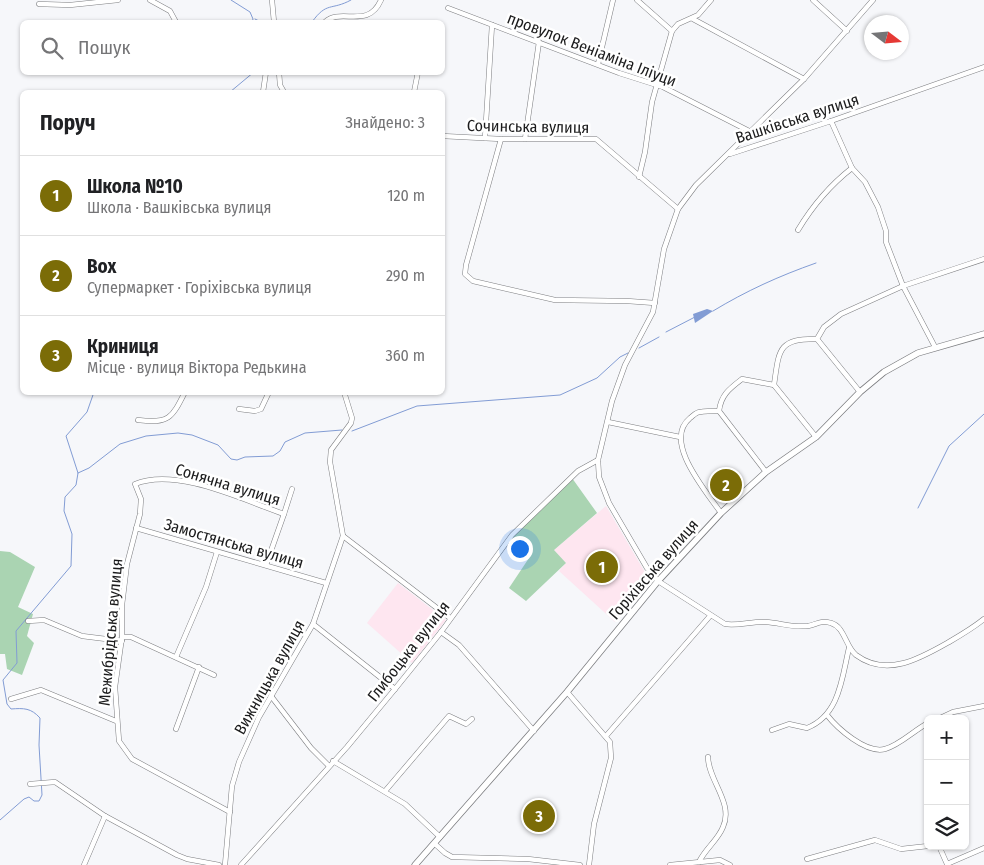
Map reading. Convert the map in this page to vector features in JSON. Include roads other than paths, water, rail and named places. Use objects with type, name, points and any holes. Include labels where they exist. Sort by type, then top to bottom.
[{"type":"street","points":[[39,4],[70,5],[118,0]]},
{"type":"street","points":[[150,0],[170,10],[175,20]]},
{"type":"street","points":[[272,0],[274,20]]},
{"type":"street","points":[[328,20],[332,18],[365,16],[372,13],[381,0]]},
{"type":"street","points":[[598,64],[613,0]]},
{"type":"street","points":[[636,0],[672,31]]},
{"type":"street","points":[[639,177],[657,86],[672,31],[678,24],[693,19],[711,0]]},
{"type":"street","points":[[812,0],[848,31]]},
{"type":"street","points":[[728,155],[848,31],[873,0]]},
{"type":"street","name":"провулок Веніаміна Іліуци","points":[[448,8],[670,90],[751,132]]},
{"type":"street","points":[[693,19],[804,78]]},
{"type":"street","points":[[485,138],[492,24]]},
{"type":"street","points":[[525,139],[539,42]]},
{"type":"street","name":"Вашківська вулиця","points":[[850,648],[838,626],[823,621],[808,626],[751,622],[733,626],[725,624],[658,581],[647,568],[609,503],[599,477],[598,460],[618,381],[648,325],[655,304],[664,249],[678,209],[696,185],[728,155],[984,67]]},
{"type":"street","points":[[264,90],[266,75]]},
{"type":"street","points":[[279,75],[280,85],[283,90]]},
{"type":"street","points":[[414,90],[417,75]]},
{"type":"street","points":[[831,121],[852,168],[864,182],[878,207],[886,231],[886,242],[903,286],[935,347]]},
{"type":"street","name":"Сочинська вулиця","points":[[445,136],[501,139],[596,139],[678,209]]},
{"type":"street","points":[[501,139],[465,274],[473,281],[555,300],[627,301],[655,304]]},
{"type":"street","points":[[798,230],[831,184],[852,168]]},
{"type":"street","points":[[817,340],[824,327],[841,314],[903,286],[984,259]]},
{"type":"street","name":"Горіхівська вулиця","points":[[415,865],[534,731],[658,581],[721,513],[766,472],[816,437],[860,392],[898,363],[935,347],[984,334]]},
{"type":"street","points":[[774,385],[779,355],[785,345],[792,340],[817,340]]},
{"type":"street","points":[[817,340],[860,392]]},
{"type":"street","points":[[766,472],[719,411],[720,400],[727,390],[742,379],[774,385],[816,437]]},
{"type":"street","points":[[138,420],[155,422],[168,419],[174,414],[184,395]]},
{"type":"street","points":[[239,409],[255,411],[260,409],[267,395]]},
{"type":"street","name":"Вижницька вулиця","points":[[225,865],[232,786],[239,762],[247,740],[313,624],[343,536],[330,462],[331,450],[351,423],[352,418],[345,395]]},
{"type":"street","points":[[719,411],[697,412],[683,424],[680,437],[682,450],[688,462],[721,513]]},
{"type":"street","points":[[608,422],[680,437]]},
{"type":"street","name":"Глибоцька вулиця","points":[[241,865],[395,689],[441,632],[512,535],[578,471],[598,460]]},
{"type":"street","name":"Сонячна вулиця","points":[[135,484],[166,479],[205,487],[284,514]]},
{"type":"street","name":"Межибрідська вулиця","points":[[135,484],[141,499],[127,564],[123,597],[122,639],[114,687],[119,741],[132,759],[230,812]]},
{"type":"street","name":"Сонячна вулиця","points":[[266,565],[292,489]]},
{"type":"street","name":"Замостянська вулиця","points":[[136,528],[326,583]]},
{"type":"street","points":[[343,536],[450,618]]},
{"type":"street","points":[[176,657],[206,587],[217,552]]},
{"type":"street","points":[[606,736],[710,616]]},
{"type":"street","points":[[850,648],[857,655],[880,665],[914,661],[984,619]]},
{"type":"street","points":[[28,622],[44,620],[82,636],[131,638],[214,675]]},
{"type":"street","points":[[313,624],[395,689]]},
{"type":"street","points":[[441,632],[459,645],[534,731]]},
{"type":"street","points":[[772,730],[789,724],[808,728],[827,715],[838,694],[850,648]]},
{"type":"street","points":[[176,729],[199,668]]},
{"type":"street","points":[[11,699],[41,690],[116,722]]},
{"type":"street","points":[[567,692],[610,742],[611,758],[594,824],[589,865]]},
{"type":"street","points":[[271,696],[311,748],[328,766]]},
{"type":"street","points":[[947,715],[984,706]]},
{"type":"street","points":[[827,715],[836,727],[851,737],[867,747],[880,750],[899,742],[924,726]]},
{"type":"street","points":[[386,790],[449,716],[466,724],[472,720]]},
{"type":"street","points":[[699,862],[722,829],[726,815],[721,796],[709,768],[708,757]]},
{"type":"street","points":[[333,761],[386,790],[405,804],[440,837]]},
{"type":"street","points":[[30,784],[55,782],[105,816],[187,859],[220,865]]},
{"type":"street","points":[[84,865],[105,816]]},
{"type":"street","points":[[808,859],[875,840],[901,849],[924,846]]},
{"type":"street","points":[[435,844],[445,853],[452,856],[528,859],[580,865]]},
{"type":"street","points":[[941,850],[947,864],[984,848]]},
{"type":"street","points":[[670,865],[720,860],[730,865]]},
{"type":"water","points":[[707,309],[713,311],[695,323],[693,314]]},
{"type":"waterway","points":[[231,0],[250,12],[253,20]]},
{"type":"waterway","points":[[313,20],[322,11],[351,0]]},
{"type":"waterway","points":[[232,90],[250,75]]},
{"type":"waterway","points":[[713,311],[763,284],[816,263]]},
{"type":"waterway","points":[[666,332],[695,317]]},
{"type":"waterway","points":[[639,348],[659,337]]},
{"type":"waterway","points":[[352,431],[417,406],[560,395],[597,378],[620,357],[628,353]]},
{"type":"waterway","points":[[0,820],[24,799],[29,797],[34,801],[39,801],[42,795],[39,745],[40,718],[34,712],[27,709],[11,709],[7,704],[3,680],[17,663],[16,631],[71,566],[72,534],[64,511],[65,497],[76,485],[78,473],[66,436],[87,412],[93,395]]},
{"type":"waterway","points":[[918,508],[949,446],[984,414]]},
{"type":"waterway","points":[[78,473],[89,468],[120,444],[146,436],[178,433],[192,435],[218,445],[231,459],[237,460],[245,457],[273,456],[280,451],[285,442],[305,433],[342,430]]},
{"type":"place","name":"Box","points":[[726,485]]},
{"type":"place","name":"Школа №10","points":[[602,567]]},
{"type":"place","name":"Криниця","points":[[539,816]]}]
